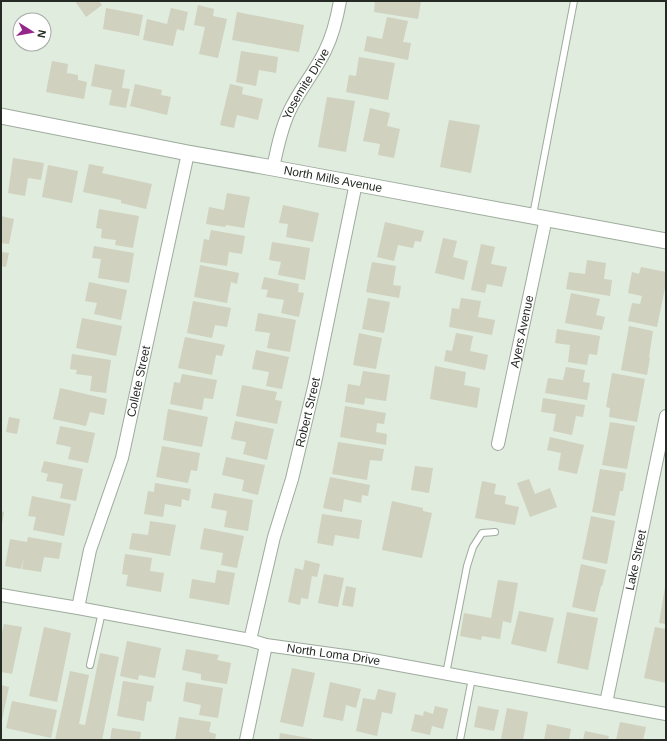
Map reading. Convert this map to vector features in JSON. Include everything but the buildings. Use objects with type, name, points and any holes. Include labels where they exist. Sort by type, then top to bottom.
[{"type":"street","name":"Yosemite Drive","points":[[273,168],[278,145],[289,111],[325,51],[336,22],[340,1]]},
{"type":"street","name":"North Mills Avenue","points":[[1,116],[188,153],[666,241]]},
{"type":"street","name":"Collete Street","points":[[78,608],[90,550],[122,458],[188,153]]},
{"type":"street","name":"Robert Street","points":[[250,640],[274,537],[292,479],[311,398],[356,183]]},
{"type":"street","name":"Ayers Avenue","points":[[498,444],[539,217]]},
{"type":"street","name":"Lake Street","points":[[606,703],[666,416]]},
{"type":"street","name":"North Loma Drive","points":[[2,598],[102,612],[250,640],[266,645],[367,659],[666,714]]},
{"type":"street","points":[[246,740],[266,645]]},
{"type":"lane","points":[[539,217],[574,1]]},
{"type":"lane","points":[[446,674],[467,566],[473,546],[482,533],[495,532]]},
{"type":"lane","points":[[90,664],[102,612]]},
{"type":"lane","points":[[460,740],[472,678]]}]
